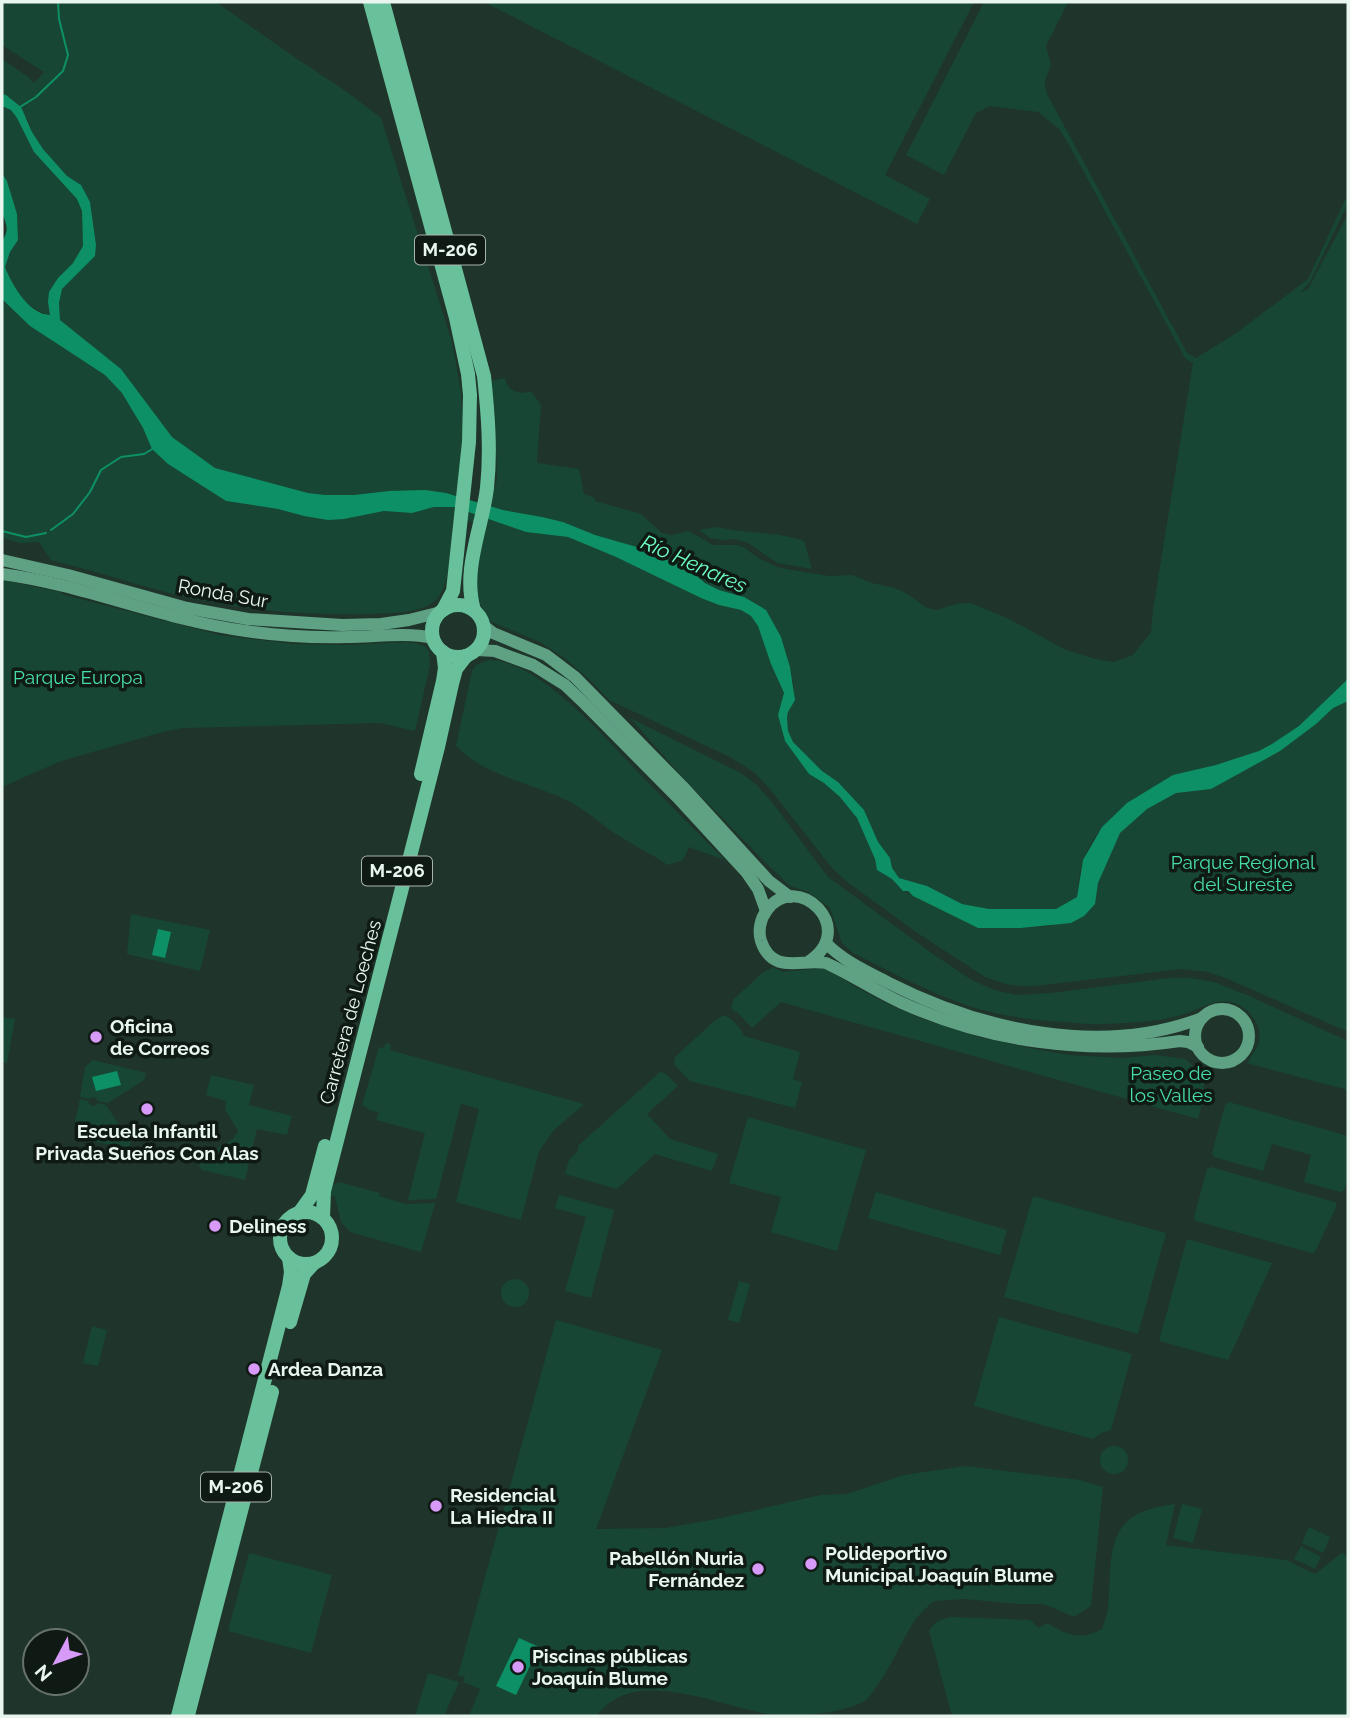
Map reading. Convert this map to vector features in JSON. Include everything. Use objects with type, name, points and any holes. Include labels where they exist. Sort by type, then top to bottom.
[{"type":"main road","points":[[360,2],[398,141],[468,374]]},
{"type":"main road","name":"M-206","points":[[370,2],[456,318],[468,374],[470,414],[453,591],[433,622],[433,638]]},
{"type":"main road","name":"M-206","points":[[384,6],[484,376],[490,453],[487,491],[470,571],[469,588],[474,610],[484,626],[483,639],[472,653]]},
{"type":"main road","name":"Ronda Sur","points":[[2,560],[187,608],[248,619],[382,625],[442,611]]},
{"type":"main road","name":"Ronda Sur","points":[[2,573],[185,620],[247,631],[345,637],[414,635],[433,638]]},
{"type":"main road","points":[[442,611],[462,605],[474,610]]},
{"type":"main road","points":[[484,626],[493,633],[546,654],[575,677],[685,789],[769,881],[790,897]]},
{"type":"main road","points":[[433,638],[443,652],[454,657],[495,651],[533,665],[565,685],[677,797],[747,873],[758,889],[766,911]]},
{"type":"main road","name":"Carretera de Loeches","points":[[299,1213],[314,1189],[389,903],[443,681],[443,652]]},
{"type":"main road","name":"Carretera de Loeches","points":[[323,1217],[324,1191],[405,880],[452,684],[456,669],[472,653]]},
{"type":"main road","points":[[808,962],[816,957],[826,943],[826,918],[811,901],[801,897],[776,901],[766,911],[761,922],[760,935],[768,953],[777,960],[798,965],[816,961],[832,966],[901,1002],[941,1019],[1033,1042],[1089,1047],[1188,1042],[1198,1047],[1212,1061],[1224,1063],[1244,1052],[1249,1037],[1245,1021],[1232,1011],[1224,1009],[1158,1031],[1116,1037],[1066,1035],[1020,1028],[946,1009],[915,996],[841,956],[826,943]]},
{"type":"main road","points":[[1198,1047],[1195,1032],[1202,1018]]},
{"type":"main road","points":[[299,1213],[308,1212],[323,1217]]},
{"type":"main road","name":"M-206","points":[[178,1716],[289,1286],[289,1258],[280,1242],[281,1231],[289,1218],[299,1213]]},
{"type":"main road","name":"M-206","points":[[187,1716],[298,1289],[304,1274],[330,1251],[332,1233],[323,1217]]},
{"type":"main road","points":[[289,1258],[298,1264],[313,1264]]},
{"type":"green space","points":[[2,2],[216,2],[381,118],[452,342],[461,391],[463,436],[457,496],[446,493],[389,491],[325,495],[308,493],[215,468],[172,437],[121,369],[60,320],[62,289],[95,256],[90,202],[81,185],[67,176],[43,149],[28,120],[2,94],[2,59],[34,83],[44,72],[2,45]]},
{"type":"green space","points":[[484,2],[974,2],[885,175],[930,199],[917,224]]},
{"type":"green space","name":"Parque Regional del Sureste","points":[[984,2],[1068,2],[1046,46],[1051,64],[1045,81],[1047,94],[1187,353],[1196,358],[1235,334],[1308,279],[1348,194],[1348,203],[1310,282],[1300,293],[1308,289],[1348,214],[1348,1032],[1208,972],[1181,969],[1035,986],[1006,984],[985,977],[847,882],[832,868],[755,773],[730,757],[609,700],[566,659],[540,642],[487,620],[476,594],[476,574],[485,529],[470,521],[453,519],[448,573],[436,600],[414,610],[369,614],[269,610],[190,598],[51,560],[39,542],[20,543],[2,538],[2,298],[30,326],[105,375],[122,393],[153,449],[168,464],[226,501],[304,516],[344,519],[384,511],[412,513],[434,507],[453,507],[526,532],[568,537],[701,598],[741,610],[751,616],[758,626],[784,694],[778,715],[785,741],[809,774],[840,797],[857,818],[877,870],[913,896],[978,928],[1050,926],[1094,904],[1098,883],[1107,860],[1120,833],[1134,820],[1142,794],[1115,814],[1100,830],[1082,863],[1077,897],[1056,909],[989,909],[962,904],[927,886],[899,878],[892,868],[890,858],[877,842],[864,810],[838,782],[822,771],[793,742],[788,731],[787,718],[794,688],[781,637],[744,597],[719,590],[672,561],[649,556],[637,547],[563,522],[489,506],[497,480],[495,413],[490,381],[505,378],[511,389],[522,393],[531,391],[541,405],[537,463],[579,469],[584,494],[595,498],[595,501],[641,514],[662,533],[671,535],[689,531],[713,545],[737,545],[780,568],[829,576],[852,575],[906,593],[927,608],[937,610],[971,603],[1011,620],[1066,650],[1096,659],[1114,662],[1133,655],[1151,632],[1193,363],[1185,358],[1068,143],[1059,129],[1038,112],[990,106],[976,113],[944,175],[906,155]]},
{"type":"green space","points":[[2,106],[11,110],[34,152],[77,199],[82,211],[83,246],[73,263],[58,278],[50,315],[34,308],[22,297],[5,267],[18,240],[17,214],[2,173]]},
{"type":"green space","points":[[717,527],[804,541],[812,569],[777,563],[748,543],[735,539],[710,538],[699,530]]},
{"type":"green space","name":"Parque Europa","points":[[2,580],[61,592],[220,635],[294,644],[405,642],[424,646],[429,651],[430,665],[415,731],[380,723],[183,728],[61,761],[2,787]]},
{"type":"green space","points":[[488,660],[508,663],[528,672],[569,702],[725,860],[689,847],[683,860],[668,865],[570,802],[492,771],[467,756],[456,746],[472,671],[476,665]]},
{"type":"green space","points":[[630,718],[741,773],[757,785],[828,877],[970,979],[994,990],[1016,995],[1169,978],[1214,982],[1348,1041],[1348,1090],[1247,1063],[1260,1039],[1258,1026],[1245,1009],[1234,1003],[1219,1002],[1178,1016],[1131,1023],[1089,1024],[1021,1018],[978,1009],[950,999],[853,953],[842,943],[830,908],[808,892],[790,886],[687,782]]},
{"type":"green space","points":[[131,914],[210,930],[200,971],[127,954]]},
{"type":"green space","name":"Paseo de los Valles","points":[[773,967],[783,972],[821,968],[829,970],[890,1005],[925,1020],[979,1037],[1070,1055],[1122,1058],[1155,1055],[1185,1059],[1198,1070],[1204,1083],[1198,1119],[781,1002],[752,1028],[734,1012],[734,999],[761,974]]},
{"type":"green space","points":[[724,1015],[736,1024],[744,1036],[800,1052],[793,1079],[802,1082],[795,1108],[690,1081],[674,1064],[675,1057]]},
{"type":"green space","points":[[2,1017],[15,1019],[7,1063],[2,1062]]},
{"type":"green space","points":[[386,1043],[391,1044],[390,1050],[584,1104],[554,1130],[539,1151],[521,1220],[456,1202],[479,1109],[461,1104],[436,1199],[408,1200],[425,1133],[376,1120],[379,1112],[362,1105],[379,1047],[384,1048]]},
{"type":"green space","points":[[93,1060],[146,1073],[144,1080],[108,1103],[98,1101],[94,1097],[80,1097],[85,1067]]},
{"type":"green space","points":[[660,1072],[666,1074],[678,1086],[647,1114],[670,1139],[718,1154],[712,1171],[655,1154],[617,1189],[565,1174],[569,1160],[578,1151],[578,1146]]},
{"type":"green space","points":[[211,1075],[254,1085],[249,1105],[292,1116],[287,1135],[257,1129],[245,1180],[202,1170],[199,1166],[201,1159],[234,1138],[238,1131],[225,1109],[226,1101],[206,1095]]},
{"type":"green space","points":[[80,1099],[94,1106],[99,1103],[106,1105],[131,1143],[128,1149],[75,1137],[77,1128],[74,1127]]},
{"type":"green space","points":[[1229,1102],[1348,1136],[1348,1180],[1344,1190],[1340,1192],[1304,1182],[1311,1155],[1272,1144],[1263,1171],[1214,1157],[1212,1153],[1225,1105]]},
{"type":"green space","points":[[748,1117],[866,1150],[837,1251],[771,1232],[781,1197],[729,1183]]},
{"type":"green space","points":[[1211,1167],[1335,1202],[1337,1205],[1315,1252],[1196,1221],[1194,1217],[1207,1169]]},
{"type":"green space","points":[[339,1182],[380,1193],[379,1196],[405,1204],[435,1203],[421,1252],[350,1232],[341,1222],[335,1197],[327,1194]]},
{"type":"green space","points":[[876,1192],[1007,1230],[1000,1255],[868,1218]]},
{"type":"green space","points":[[559,1195],[614,1210],[591,1298],[565,1291],[586,1217],[555,1208]]},
{"type":"green space","points":[[1033,1196],[1166,1233],[1138,1334],[1004,1297]]},
{"type":"green space","points":[[1187,1239],[1272,1263],[1228,1360],[1159,1341]]},
{"type":"green space","points":[[515,1279],[525,1283],[529,1293],[525,1303],[515,1307],[505,1303],[501,1293],[505,1283]]},
{"type":"green space","points":[[739,1281],[750,1284],[739,1323],[728,1320]]},
{"type":"green space","points":[[999,1317],[1132,1354],[1111,1430],[1093,1439],[974,1406]]},
{"type":"green space","name":"Polideportivo Municipal Joaquín Blume","points":[[556,1320],[662,1350],[596,1529],[666,1528],[821,1495],[847,1494],[904,1475],[966,1466],[1080,1480],[1103,1487],[1091,1606],[1074,1617],[1044,1604],[965,1599],[934,1601],[915,1620],[868,1698],[856,1705],[825,1713],[784,1716],[685,1694],[659,1691],[635,1692],[614,1700],[597,1716],[469,1716],[480,1689],[463,1682],[465,1677],[458,1675]]},
{"type":"green space","points":[[92,1326],[107,1330],[98,1366],[83,1363]]},
{"type":"green space","points":[[1114,1446],[1124,1450],[1128,1460],[1124,1470],[1114,1474],[1104,1470],[1100,1460],[1104,1450]]},
{"type":"green space","points":[[1175,1504],[1166,1545],[1286,1560],[1315,1574],[1342,1553],[1348,1557],[1348,1716],[952,1716],[929,1631],[934,1625],[951,1617],[1030,1620],[1039,1628],[1047,1623],[1061,1631],[1080,1636],[1102,1629],[1108,1608],[1112,1555],[1120,1531],[1127,1521],[1138,1514]]},
{"type":"green space","points":[[1182,1504],[1202,1509],[1193,1543],[1173,1538]]},
{"type":"green space","points":[[1309,1527],[1330,1537],[1323,1553],[1302,1543]]},
{"type":"green space","points":[[1301,1546],[1321,1557],[1315,1569],[1294,1559]]},
{"type":"green space","points":[[249,1553],[332,1575],[311,1653],[228,1631]]},
{"type":"green space","points":[[428,1673],[459,1682],[444,1716],[415,1716]]},
{"type":"shaded area","points":[[2,94],[21,107],[43,149],[67,176],[81,185],[90,202],[95,256],[62,289],[60,320],[121,369],[172,437],[215,468],[308,493],[354,495],[425,490],[563,522],[637,547],[649,556],[671,561],[692,572],[705,583],[744,597],[766,610],[781,637],[790,667],[795,700],[787,718],[788,731],[793,742],[822,771],[838,782],[864,810],[878,842],[890,858],[892,868],[899,878],[927,886],[962,904],[989,909],[1056,909],[1077,897],[1083,860],[1102,827],[1127,803],[1173,775],[1216,765],[1272,744],[1299,726],[1348,679],[1348,701],[1333,708],[1280,751],[1211,789],[1176,793],[1147,809],[1120,833],[1098,883],[1095,904],[1084,916],[1071,923],[1021,928],[978,928],[908,891],[903,891],[892,879],[877,870],[857,818],[840,797],[809,774],[785,741],[778,715],[784,693],[758,626],[751,616],[741,610],[701,598],[568,537],[526,532],[454,507],[434,507],[412,513],[384,511],[328,520],[226,501],[168,464],[152,449],[122,393],[105,375],[30,326],[3,300],[2,241],[7,228],[1,204],[2,173],[17,214],[18,240],[5,267],[14,286],[28,304],[40,313],[50,315],[49,292],[83,246],[82,211],[77,199],[34,152],[17,118],[11,110],[2,106]]},
{"type":"shaded area","points":[[158,929],[171,932],[165,958],[152,955]]},
{"type":"shaded area","points":[[117,1071],[121,1085],[96,1091],[92,1077]]},
{"type":"shaded area","name":"Piscinas públicas Joaquín Blume","points":[[519,1638],[539,1647],[516,1695],[496,1686]]},
{"type":"waterway","points":[[20,107],[36,97],[63,71],[68,55],[59,19],[58,2]]},
{"type":"waterway","points":[[51,530],[73,514],[90,492],[101,470],[121,457],[144,454],[154,448]]},
{"type":"waterway","points":[[2,531],[26,537],[46,533]]},
{"type":"place","name":"Oficina de Correos","points":[[96,1037]]},
{"type":"place","name":"Escuela Infantil Privada Sueños Con Alas","points":[[147,1109]]},
{"type":"place","name":"Deliness","points":[[215,1226]]},
{"type":"place","name":"Ardea Danza","points":[[254,1369]]},
{"type":"place","name":"Residencial La Hiedra II","points":[[436,1506]]},
{"type":"place","name":"Polideportivo Municipal Joaquín Blume","points":[[811,1564]]},
{"type":"place","name":"Pabellón Nuria Fernández","points":[[758,1569]]},
{"type":"place","name":"Piscinas públicas Joaquín Blume","points":[[518,1667]]},
{"type":"water label","name":"Río Henares","points":[[694,564]]}]
